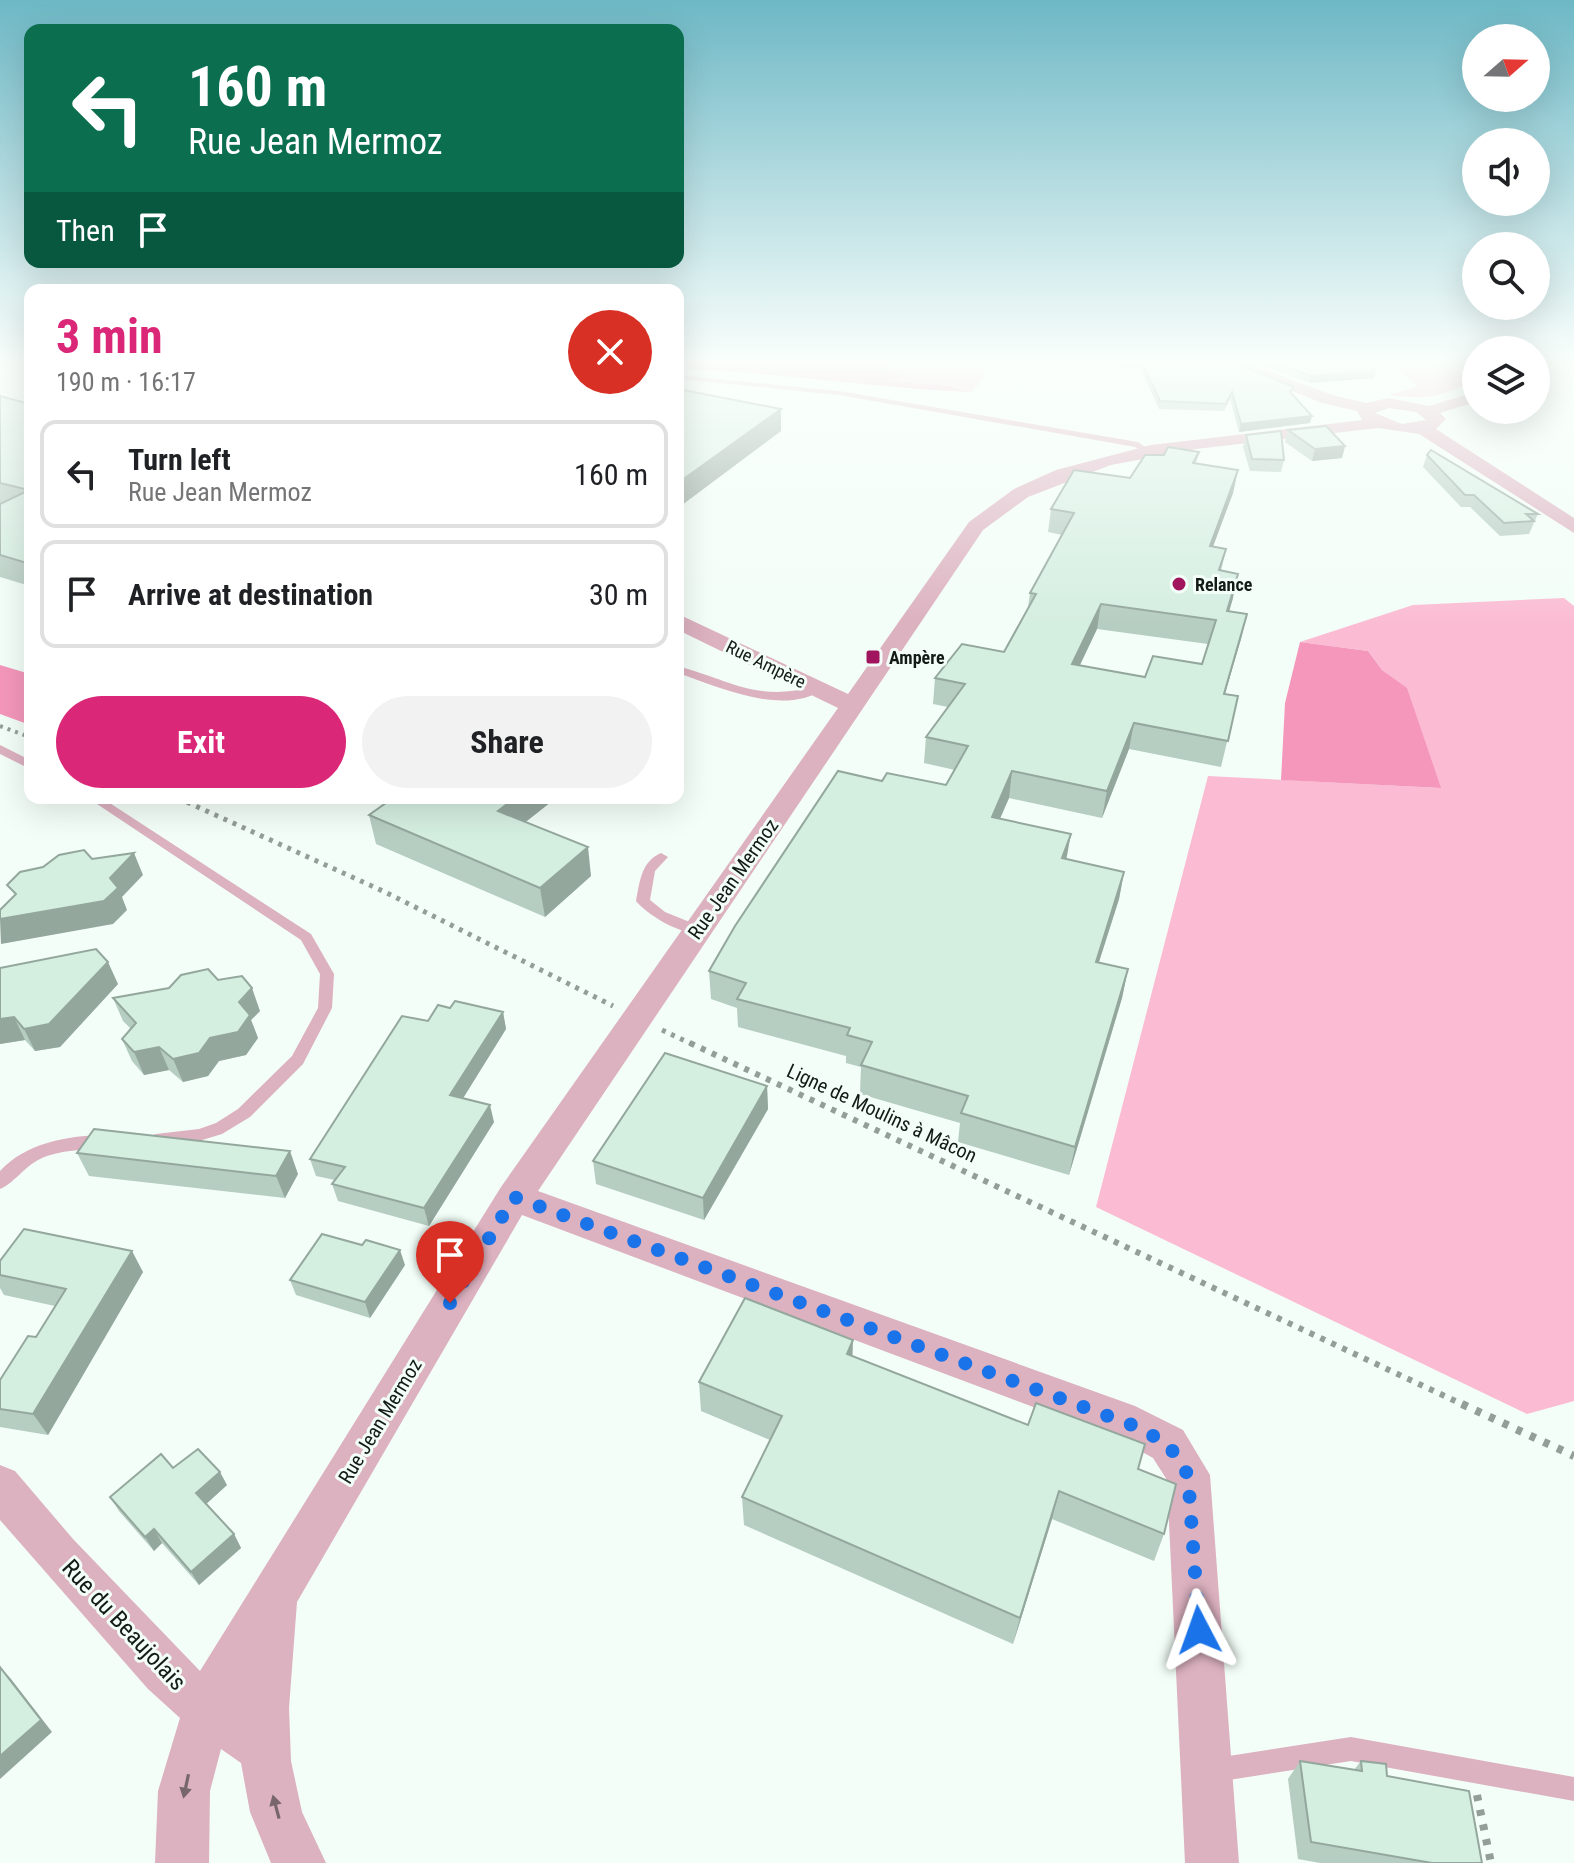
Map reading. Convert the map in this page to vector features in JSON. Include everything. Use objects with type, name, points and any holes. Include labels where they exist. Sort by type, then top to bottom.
[{"type":"street","name":"Rue Jean Mermoz","points":[[182,1863],[184,1791],[207,1710],[227,1668],[275,1595],[514,1197],[635,1018],[855,707],[976,526],[1038,485],[1104,459],[1154,450]]},
{"type":"street","points":[[1466,450],[1574,527]]},
{"type":"street","points":[[1538,503],[1574,504]]},
{"type":"street","name":"Rue Ampère","points":[[684,624],[855,707]]},
{"type":"street","points":[[514,1197],[1120,1420],[1168,1444],[1188,1475],[1212,1863]]},
{"type":"street","name":"Rue du Beaujolais","points":[[0,1486],[57,1555],[165,1672],[207,1710],[263,1748]]},
{"type":"street","name":"Rue Jean Mermoz","points":[[275,1595],[266,1664],[263,1748],[276,1814],[299,1863]]},
{"type":"lane","points":[[684,671],[763,698],[791,698],[818,689]]},
{"type":"lane","points":[[0,749],[24,762]]},
{"type":"lane","points":[[0,1182],[30,1157],[54,1146],[78,1141],[130,1142],[199,1135],[222,1128],[244,1113],[298,1060],[325,1008],[327,974],[306,937],[103,804]]},
{"type":"lane","points":[[661,857],[649,870],[643,901],[660,915],[697,930]]},
{"type":"lane","points":[[1207,1772],[1351,1749],[1574,1789]]},
{"type":"path","points":[[0,726],[24,735]]},
{"type":"path","name":"Ligne de Moulins à Mâcon","points":[[191,804],[385,892],[635,1018],[979,1175],[1574,1456]]},
{"type":"path","points":[[1472,1771],[1491,1863]]},
{"type":"shaded area","points":[[1564,598],[1574,606],[1574,1401],[1527,1414],[1096,1207],[1208,776],[1440,788],[1406,688],[1382,670],[1368,651],[1300,642],[1413,605]]},
{"type":"shaded area","points":[[1300,642],[1368,651],[1382,670],[1407,688],[1441,788],[1281,780],[1285,703]]},
{"type":"shaded area","points":[[0,665],[24,672],[24,723],[0,714]]},
{"type":"building","points":[[0,450],[24,450],[24,489],[0,483]]},
{"type":"building","points":[[684,450],[724,450],[684,479]]},
{"type":"building","points":[[1186,450],[1199,452],[1193,463],[1238,470],[1210,546],[1226,549],[1219,570],[1238,574],[1227,611],[1247,614],[1224,694],[1238,696],[1228,741],[1134,723],[1107,791],[1012,771],[992,817],[1071,834],[1062,858],[1124,872],[1096,962],[1128,969],[1075,1147],[961,1113],[968,1096],[861,1065],[872,1042],[847,1035],[850,1028],[737,999],[746,983],[709,971],[735,926],[838,771],[882,781],[887,773],[946,785],[968,746],[926,737],[965,684],[935,678],[962,644],[1004,652],[1036,594],[1030,593],[1074,513],[1051,509],[1074,470],[1130,478],[1145,455]],"holes":[[[1101,604],[1216,620],[1202,664],[1153,656],[1145,677],[1072,664]]]},
{"type":"building","points":[[1250,450],[1283,450],[1284,460],[1252,459]]},
{"type":"building","points":[[1431,450],[1538,514],[1526,514],[1534,521],[1504,523],[1474,495],[1465,495],[1427,455]]},
{"type":"building","points":[[24,492],[24,562],[0,555],[0,504]]},
{"type":"building","points":[[385,804],[507,804],[498,811],[588,847],[540,888],[369,815]]},
{"type":"building","points":[[84,850],[92,859],[134,853],[110,878],[118,888],[104,901],[0,919],[0,910],[16,894],[7,885],[20,872],[43,867],[59,855]]},
{"type":"building","points":[[96,949],[108,962],[49,1024],[24,1029],[14,1017],[0,1019],[0,968]]},
{"type":"building","points":[[208,969],[218,980],[242,976],[252,988],[239,1002],[250,1015],[238,1032],[210,1038],[199,1053],[173,1059],[159,1047],[134,1052],[122,1039],[136,1023],[113,998],[169,988],[181,975]]},
{"type":"building","points":[[455,1001],[503,1012],[450,1095],[490,1105],[424,1208],[332,1184],[345,1167],[310,1159],[402,1016],[428,1021],[438,1005],[450,1008]]},
{"type":"building","points":[[665,1053],[767,1086],[703,1198],[593,1161]]},
{"type":"building","points":[[94,1129],[290,1151],[276,1176],[77,1153]]},
{"type":"building","points":[[24,1229],[132,1251],[33,1414],[0,1409],[0,1380],[28,1336],[36,1337],[66,1289],[0,1275],[0,1261]]},
{"type":"building","points":[[322,1234],[362,1245],[366,1240],[400,1250],[365,1302],[290,1280]]},
{"type":"building","points":[[745,1298],[853,1340],[847,1354],[1028,1425],[1036,1403],[1145,1444],[1138,1469],[1176,1484],[1164,1534],[1059,1491],[1020,1618],[742,1497],[782,1416],[699,1382]]},
{"type":"building","points":[[198,1449],[220,1472],[196,1493],[234,1534],[191,1572],[154,1529],[145,1537],[110,1497],[161,1454],[173,1468]]},
{"type":"building","points":[[0,1667],[41,1720],[0,1756]]},
{"type":"building","points":[[1300,1761],[1362,1771],[1361,1761],[1386,1764],[1387,1776],[1469,1791],[1482,1863],[1432,1863],[1311,1842]]},
{"type":"place","name":"Relance","points":[[1179,584]]},
{"type":"place","name":"Ampère","points":[[873,657]]},
{"type":"route","points":[[450,1303],[514,1197],[1135,1426],[1168,1444],[1188,1475],[1199,1630]]}]
